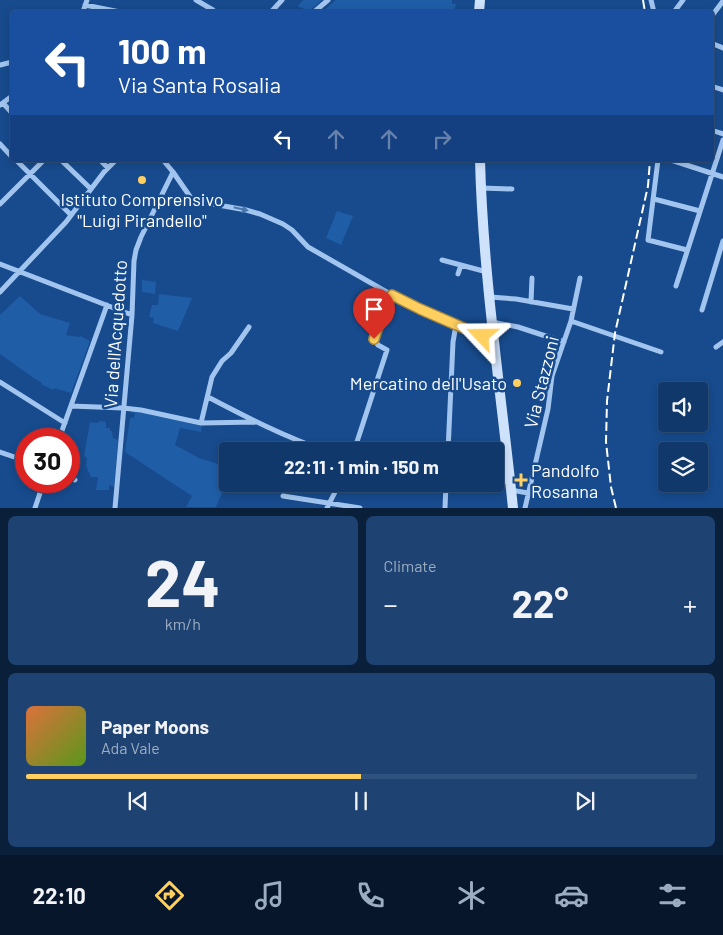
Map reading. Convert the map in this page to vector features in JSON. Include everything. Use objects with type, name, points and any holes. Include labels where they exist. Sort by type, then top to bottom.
[{"type":"main road","points":[[480,162],[492,322],[513,508]]},
{"type":"street","points":[[196,0],[213,10]]},
{"type":"street","points":[[273,10],[282,0]]},
{"type":"street","points":[[316,10],[328,0]]},
{"type":"street","points":[[714,13],[723,1]]},
{"type":"street","points":[[86,2],[113,10]]},
{"type":"street","points":[[0,65],[10,62]]},
{"type":"street","points":[[676,286],[723,140]]},
{"type":"street","points":[[0,144],[10,155]]},
{"type":"street","points":[[18,162],[71,215]]},
{"type":"street","points":[[0,204],[42,162]]},
{"type":"street","points":[[63,162],[91,189]]},
{"type":"street","points":[[102,162],[108,168]]},
{"type":"street","points":[[0,292],[66,222],[114,162]]},
{"type":"street","points":[[165,162],[196,202],[246,210],[283,224],[292,230],[308,247],[392,295],[494,341]]},
{"type":"street","points":[[658,162],[648,240],[687,250]]},
{"type":"street","points":[[677,162],[723,177]]},
{"type":"street","name":"Via dell'Acquedotto","points":[[116,508],[132,314],[134,261],[136,250],[148,222],[173,172]]},
{"type":"street","points":[[481,188],[512,189]]},
{"type":"street","points":[[654,199],[700,211]]},
{"type":"street","points":[[702,310],[723,240]]},
{"type":"street","points":[[442,260],[488,272]]},
{"type":"street","points":[[0,264],[132,314]]},
{"type":"street","points":[[458,274],[460,265]]},
{"type":"street","points":[[531,302],[532,278]]},
{"type":"street","name":"Via Stazzoni","points":[[525,508],[548,408],[552,376],[571,321],[580,278]]},
{"type":"street","points":[[357,442],[387,350],[378,345],[374,339],[382,314],[392,295]]},
{"type":"street","points":[[490,297],[516,299],[573,309]]},
{"type":"street","points":[[62,428],[106,305]]},
{"type":"street","points":[[571,321],[661,352]]},
{"type":"street","points":[[492,322],[518,327],[564,342]]},
{"type":"street","points":[[448,442],[453,342],[456,324]]},
{"type":"street","points":[[201,423],[212,377],[249,327]]},
{"type":"street","points":[[716,347],[723,342]]},
{"type":"street","points":[[0,383],[64,423]]},
{"type":"street","points":[[208,396],[256,422],[302,442]]},
{"type":"street","points":[[70,406],[141,410],[201,423],[256,422]]},
{"type":"street","points":[[1,453],[15,457]]},
{"type":"street","points":[[504,483],[528,493]]},
{"type":"street","points":[[328,505],[335,492]]},
{"type":"street","points":[[445,508],[446,492]]},
{"type":"street","points":[[35,508],[40,493]]},
{"type":"street","points":[[283,496],[328,505],[360,508]]},
{"type":"shaded area","points":[[303,0],[322,0],[310,10],[305,10],[298,6]]},
{"type":"shaded area","points":[[336,0],[452,0],[452,4],[456,4],[454,10],[324,10]]},
{"type":"shaded area","points":[[337,211],[353,216],[341,245],[326,238]]},
{"type":"shaded area","points":[[142,280],[156,282],[155,294],[142,292]]},
{"type":"shaded area","points":[[159,294],[192,298],[178,331],[153,323],[154,318],[149,317],[152,305],[158,305]]},
{"type":"shaded area","points":[[20,296],[40,314],[70,323],[66,335],[80,336],[90,341],[71,393],[54,388],[53,390],[41,384],[0,354],[0,315]]},
{"type":"shaded area","points":[[131,410],[202,426],[201,432],[180,428],[175,445],[199,458],[219,465],[219,492],[223,492],[216,507],[186,507],[192,496],[125,452],[130,418],[134,418],[135,413],[131,412]]},
{"type":"shaded area","points":[[99,421],[106,422],[106,428],[110,428],[113,438],[118,441],[114,487],[109,485],[109,490],[96,490],[98,477],[91,477],[86,466],[87,458],[84,456],[90,422],[99,423]]},
{"type":"railway","points":[[643,0],[645,10]]},
{"type":"railway","points":[[616,508],[611,487],[606,442],[607,401],[615,333],[648,186],[650,162]]},
{"type":"place","name":"Istituto Comprensivo \"Luigi Pirandello\"","points":[[142,180]]},
{"type":"place","name":"Mercatino dell'Usato","points":[[517,383]]},
{"type":"place","name":"Pandolfo Rosanna","points":[[521,480]]},
{"type":"route","points":[[374,339],[382,314],[392,295],[482,336]]}]
